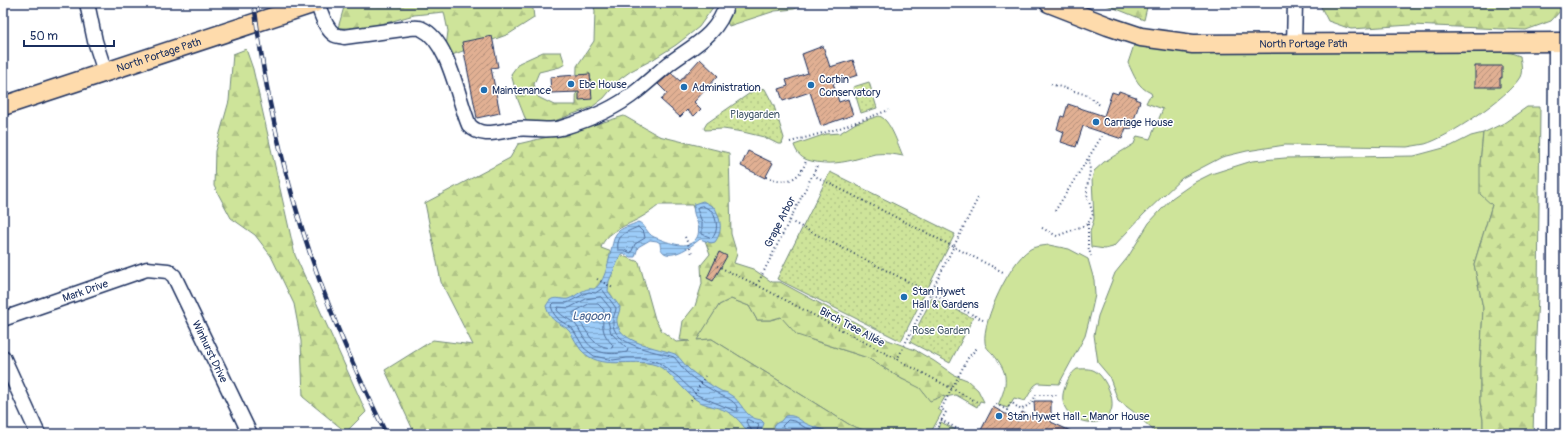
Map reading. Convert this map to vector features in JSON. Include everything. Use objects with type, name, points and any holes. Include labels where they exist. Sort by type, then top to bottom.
[{"type":"main road","name":"North Portage Path","points":[[3,106],[316,3]]},
{"type":"main road","name":"North Portage Path","points":[[1049,3],[1141,37],[1193,44],[1561,42]]},
{"type":"street","points":[[87,3],[95,42],[105,72]]},
{"type":"street","points":[[316,3],[323,19],[331,32],[335,35],[344,37],[410,28],[421,28],[427,32],[434,38],[444,54],[469,125],[474,130],[487,134],[515,129],[546,130],[559,128],[603,112],[636,92],[670,63],[699,42],[718,24],[727,3]]},
{"type":"street","points":[[1294,44],[1295,3]]},
{"type":"street","points":[[1554,434],[1556,221],[1561,42]]},
{"type":"street","name":"Mark Drive","points":[[3,319],[147,269],[168,271]]},
{"type":"street","name":"Winhurst Drive","points":[[168,271],[174,276],[180,287],[250,434]]},
{"type":"street","points":[[3,357],[38,434]]},
{"type":"path","points":[[1051,84],[1087,94],[1101,106]]},
{"type":"path","points":[[790,142],[837,129],[889,110]]},
{"type":"path","points":[[1055,211],[1102,136]]},
{"type":"path","points":[[1089,157],[1090,171],[1087,195],[1093,214],[1088,224],[1088,246],[1091,256]]},
{"type":"path","points":[[766,177],[782,181],[792,179],[799,174],[806,161]]},
{"type":"path","name":"Grape Arbor","points":[[757,285],[817,166]]},
{"type":"path","points":[[813,175],[1005,273]]},
{"type":"path","points":[[897,360],[979,196]]},
{"type":"path","points":[[790,221],[983,320]]},
{"type":"path","points":[[1042,228],[1057,236],[1088,224]]},
{"type":"path","points":[[685,237],[692,253]]},
{"type":"path","name":"Birch Tree Allée","points":[[717,266],[757,285],[979,403]]},
{"type":"path","points":[[597,279],[613,288]]},
{"type":"path","points":[[934,434],[946,412],[941,409],[968,358],[977,348]]},
{"type":"path","points":[[691,401],[705,376]]},
{"type":"path","points":[[996,404],[1007,410],[1011,402],[1021,410],[1032,403],[1035,395],[1060,395]]},
{"type":"path","points":[[941,420],[967,434]]},
{"type":"green space","points":[[354,3],[527,3],[533,9],[534,18],[509,34],[452,55],[446,47],[448,31],[444,12],[414,15],[368,28],[338,28],[344,7]]},
{"type":"green space","points":[[593,3],[716,3],[699,27],[676,45],[620,79],[604,98],[592,107],[541,126],[527,123],[518,100],[511,74],[519,63],[543,52],[561,52],[565,64],[560,67],[539,72],[534,84],[538,97],[554,105],[576,105],[577,66],[594,41],[595,11]]},
{"type":"green space","points":[[731,3],[811,3],[794,9],[775,11],[729,26],[726,20]]},
{"type":"green space","points":[[1102,3],[1148,3],[1144,20]]},
{"type":"green space","points":[[1319,3],[1564,3],[1564,7],[1551,21],[1526,30],[1411,25],[1351,29],[1328,21]]},
{"type":"green space","points":[[1134,45],[1161,49],[1205,52],[1501,52],[1520,56],[1522,70],[1520,77],[1514,85],[1504,95],[1477,116],[1448,134],[1425,144],[1407,147],[1285,145],[1247,151],[1222,157],[1182,178],[1144,214],[1113,247],[1105,249],[1091,247],[1090,232],[1094,219],[1092,179],[1094,171],[1104,162],[1134,144],[1137,136],[1150,139],[1163,109],[1146,103],[1149,97],[1152,96],[1151,93],[1139,84],[1128,63]]},
{"type":"green space","points":[[246,49],[253,69],[295,255],[366,412],[346,432],[303,397],[301,341],[294,304],[271,256],[255,235],[231,218],[214,186],[215,151],[229,101],[233,54]]},
{"type":"green space","points":[[869,82],[877,108],[861,113],[853,87]]},
{"type":"green space","name":"Playgarden","points":[[760,88],[765,89],[774,106],[784,138],[782,144],[778,144],[764,137],[743,132],[723,129],[705,130],[704,128],[707,123],[753,91]]},
{"type":"green space","points":[[1527,107],[1540,107],[1538,297],[1533,434],[1483,434],[1483,420],[1480,402],[1480,366],[1483,308],[1474,264],[1492,205],[1480,194],[1480,164],[1483,133],[1504,123]]},
{"type":"green space","points":[[624,116],[659,136],[729,153],[731,234],[737,254],[734,263],[753,269],[772,282],[780,282],[888,340],[915,350],[954,375],[967,380],[978,390],[984,402],[980,401],[977,407],[956,395],[943,396],[930,401],[920,388],[868,358],[797,335],[781,317],[770,320],[757,320],[749,306],[731,299],[719,305],[697,340],[712,339],[850,425],[874,434],[415,434],[385,370],[433,340],[473,345],[441,282],[425,203],[510,158],[518,144],[569,132]],"holes":[[[659,205],[692,205],[710,254],[701,265],[702,284],[695,306],[683,321],[680,340],[690,341],[676,342],[662,331],[655,319],[639,262],[601,248],[603,242],[612,233],[643,216]]]},
{"type":"green space","points":[[879,116],[887,122],[890,127],[903,156],[875,154],[854,160],[823,163],[805,159],[798,153],[794,145],[826,134],[840,133],[856,123]]},
{"type":"green space","points":[[1483,133],[1480,164],[1492,205],[1474,264],[1483,308],[1480,402],[1483,420],[1483,434],[1157,434],[1135,413],[1118,400],[1109,376],[1098,363],[1094,335],[1098,316],[1115,273],[1128,257],[1149,223],[1172,198],[1195,182],[1211,174],[1252,161],[1285,158],[1414,156],[1451,146],[1471,136]]},
{"type":"green space","points":[[830,172],[955,234],[901,341],[777,279]]},
{"type":"green space","points":[[1049,245],[1069,249],[1088,259],[1094,280],[1095,295],[1091,313],[1085,336],[1059,384],[1038,383],[1034,386],[1025,401],[1014,398],[1008,408],[998,405],[1004,390],[1005,378],[1002,367],[985,344],[985,333],[988,320],[999,293],[1014,266],[1029,250],[1039,246]]},
{"type":"green space","name":"Rose Garden","points":[[932,298],[973,318],[950,363],[910,342]]},
{"type":"green space","points":[[731,299],[749,306],[757,320],[770,320],[781,317],[812,340],[868,358],[902,379],[945,397],[938,409],[942,412],[930,434],[874,434],[850,425],[712,339],[696,340],[719,305]]},
{"type":"green space","points":[[1077,369],[1088,369],[1095,371],[1101,376],[1106,385],[1112,398],[1112,402],[1110,413],[1104,420],[1084,422],[1074,417],[1066,410],[1063,400],[1065,387],[1070,377]]},
{"type":"green space","points":[[941,422],[963,434],[935,434]]},
{"type":"water","name":"Lagoon","points":[[703,201],[715,208],[719,217],[720,230],[718,238],[715,242],[711,243],[700,239],[677,253],[665,254],[660,243],[650,240],[638,247],[635,257],[630,257],[623,253],[621,254],[609,281],[608,291],[620,307],[617,322],[619,329],[625,335],[641,344],[675,354],[688,368],[709,384],[734,397],[750,416],[761,420],[764,423],[759,434],[749,434],[739,421],[727,411],[699,402],[666,371],[656,365],[637,362],[607,362],[589,357],[581,350],[570,332],[553,320],[546,306],[552,299],[568,299],[584,290],[594,289],[599,285],[606,271],[616,234],[626,227],[638,222],[654,237],[669,243],[686,245],[691,243],[698,235],[699,231],[694,212],[694,204]]},
{"type":"water","points":[[785,416],[793,416],[808,425],[825,430],[832,434],[787,434],[785,432],[778,431],[774,427],[775,424],[781,421]]},
{"type":"building","name":"Maintenance","points":[[492,36],[498,67],[491,68],[500,113],[477,118],[462,42]]},
{"type":"building","name":"Corbin Conservatory","points":[[823,46],[830,67],[853,60],[858,75],[833,83],[839,102],[848,99],[853,115],[821,126],[810,92],[783,101],[779,89],[788,86],[786,80],[808,73],[802,54]]},
{"type":"building","name":"Administration","points":[[700,59],[718,76],[694,102],[701,109],[694,116],[687,110],[680,117],[661,100],[667,93],[658,84],[671,73],[680,81]]},
{"type":"building","points":[[1475,66],[1502,66],[1500,87],[1475,87]]},
{"type":"building","name":"Ebe House","points":[[590,74],[592,99],[579,100],[579,92],[551,93],[550,77]]},
{"type":"building","name":"Carriage House","points":[[1119,91],[1136,97],[1135,99],[1140,101],[1131,129],[1126,128],[1122,139],[1083,126],[1076,147],[1061,142],[1064,132],[1057,129],[1061,116],[1064,117],[1068,104],[1104,116],[1112,92],[1118,94]]},
{"type":"building","points":[[748,151],[773,163],[765,178],[741,166]]},
{"type":"building","points":[[719,252],[727,256],[713,281],[707,278]]},
{"type":"building","name":"Stan Hywet Hall - Manor House","points":[[1034,401],[1051,401],[1051,422],[1077,434],[989,434],[981,430],[993,407],[1018,421],[1022,412],[1035,419]]},
{"type":"railway","points":[[254,3],[266,84],[275,125],[284,165],[307,244],[320,283],[341,336],[386,434]]},
{"type":"place","name":"Ebe House","points":[[571,84]]},
{"type":"place","name":"Corbin Conservatory","points":[[811,85]]},
{"type":"place","name":"Administration","points":[[684,87]]},
{"type":"place","name":"Maintenance","points":[[484,90]]},
{"type":"place","name":"Carriage House","points":[[1096,122]]},
{"type":"place","name":"Stan Hywet Hall & Gardens","points":[[904,297]]},
{"type":"place","name":"Stan Hywet Hall - Manor House","points":[[999,416]]}]
